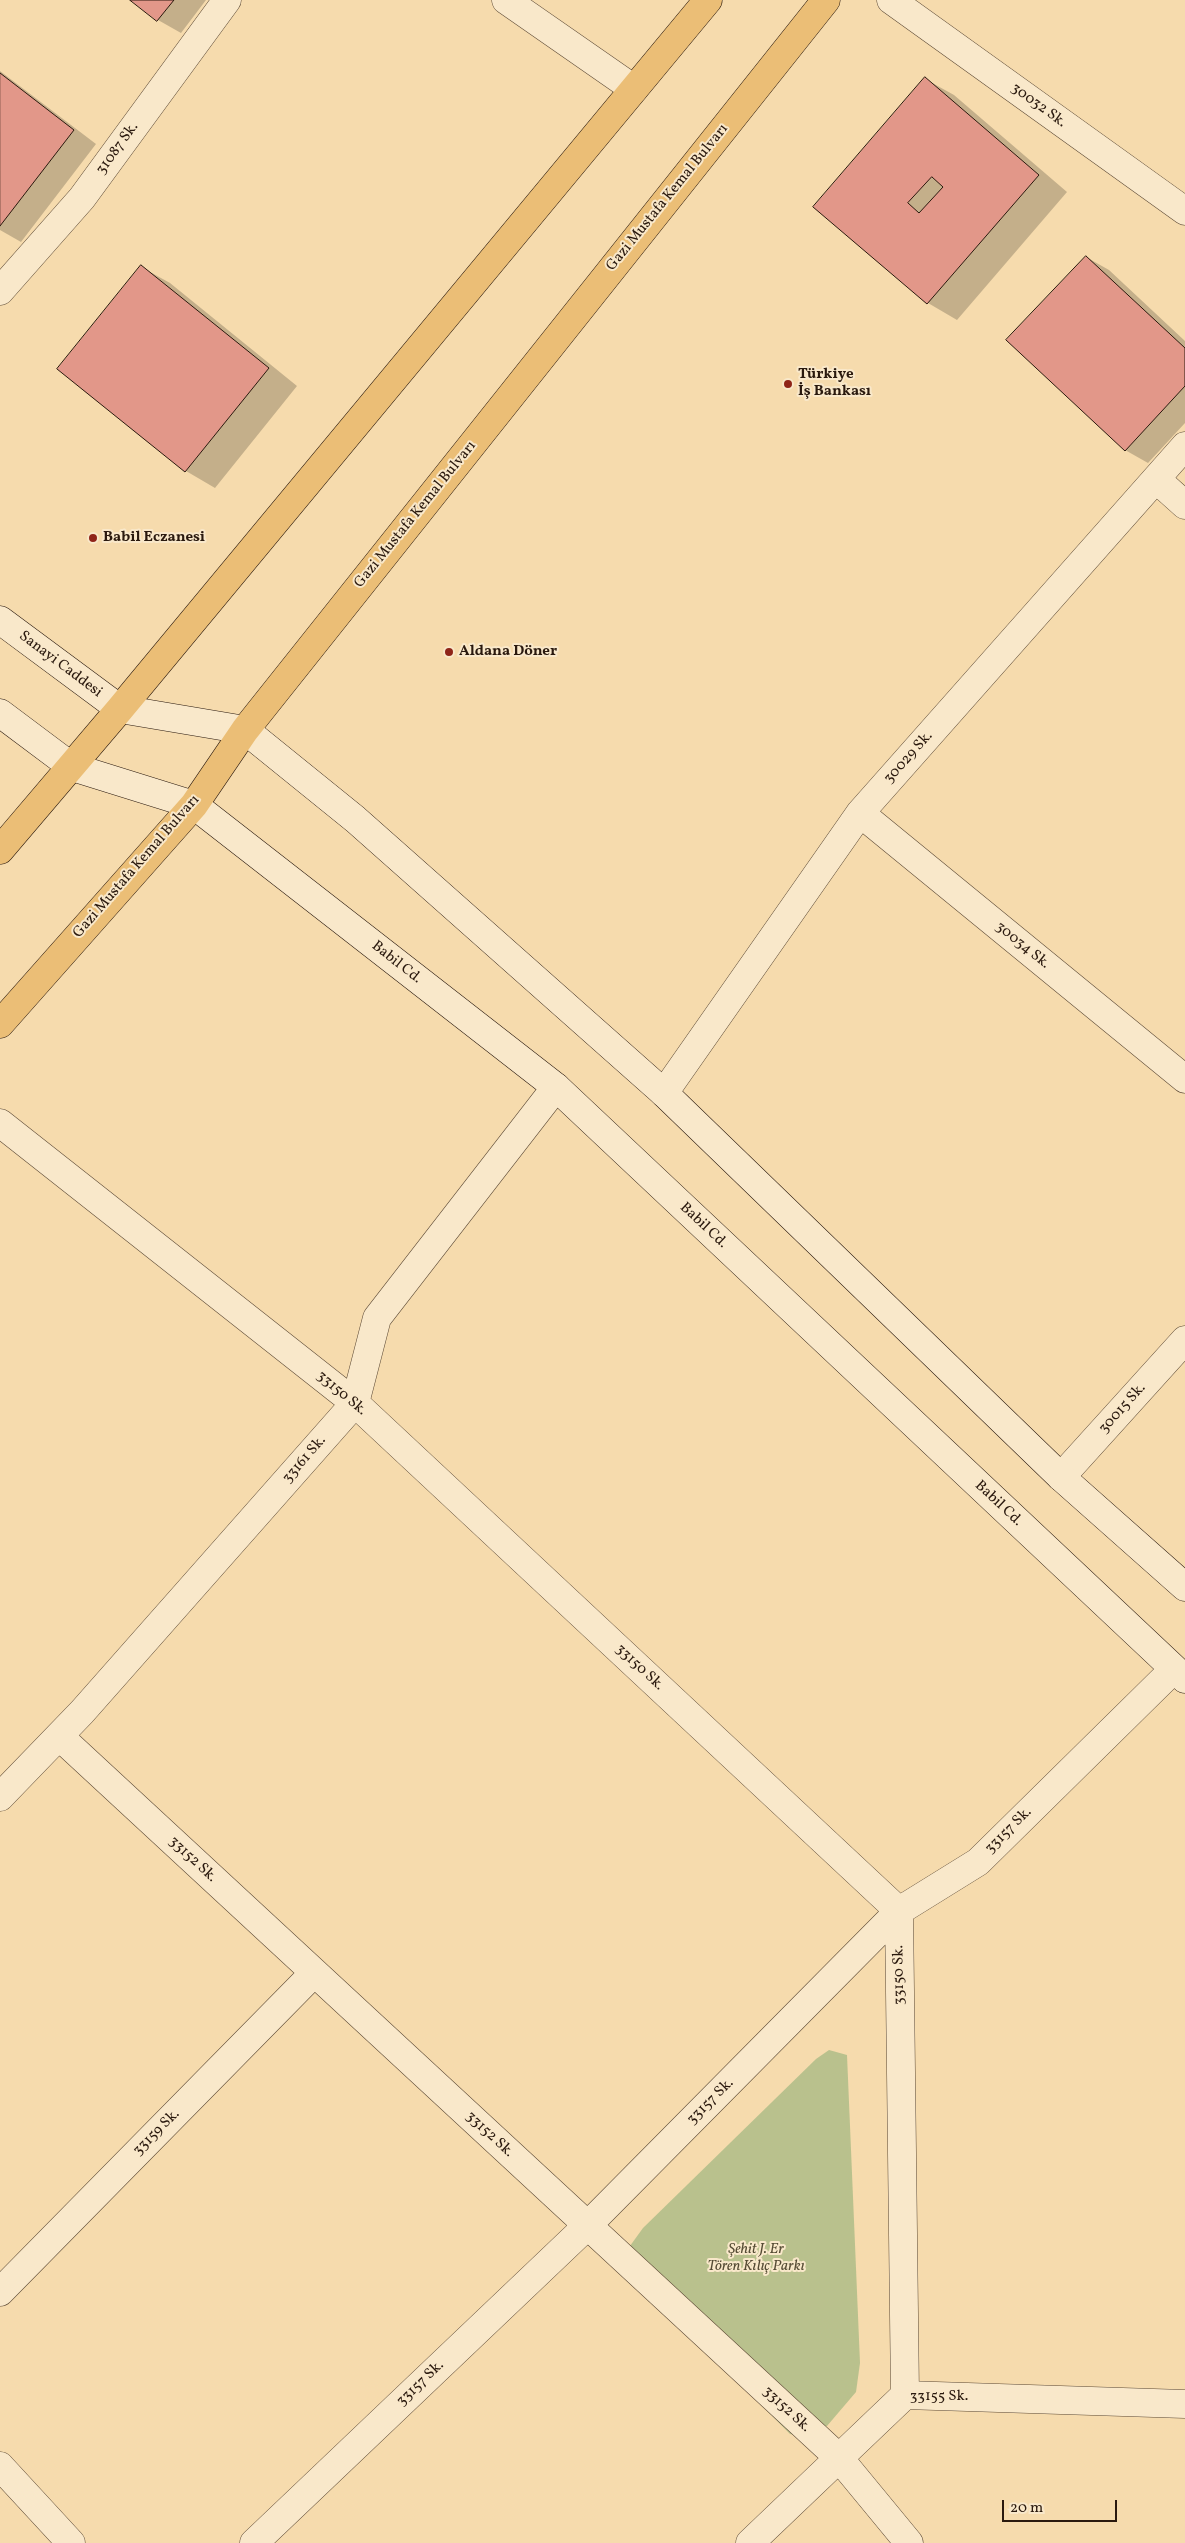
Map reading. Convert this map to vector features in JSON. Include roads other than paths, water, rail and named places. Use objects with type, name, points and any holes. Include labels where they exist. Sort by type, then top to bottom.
[{"type":"highway","points":[[0,850],[72,767],[708,0]]},
{"type":"highway","name":"Gazi Mustafa Kemal Bulvarı","points":[[0,1024],[194,805],[244,730],[826,0]]},
{"type":"street","name":"31087 Sk.","points":[[0,290],[82,198],[227,0]]},
{"type":"street","points":[[506,0],[634,89]]},
{"type":"street","name":"30032 Sk.","points":[[890,0],[1185,211]]},
{"type":"street","name":"30029 Sk.","points":[[664,1094],[860,813],[1185,446]]},
{"type":"street","points":[[1156,480],[1185,505]]},
{"type":"street","name":"Sanayi Caddesi","points":[[0,620],[120,709]]},
{"type":"street","points":[[120,709],[244,730],[355,819],[664,1094],[1061,1477],[1185,1587]]},
{"type":"street","points":[[0,713],[72,767],[194,805]]},
{"type":"street","name":"Babil Cd.","points":[[194,805],[556,1087],[1179,1674]]},
{"type":"street","name":"30034 Sk.","points":[[860,813],[1185,1079]]},
{"type":"street","name":"33161 Sk.","points":[[0,1797],[59,1736],[355,1404],[377,1318],[556,1087]]},
{"type":"street","name":"33150 Sk.","points":[[0,1123],[355,1404],[899,1911],[905,2395]]},
{"type":"street","name":"30015 Sk.","points":[[1061,1477],[1185,1340]]},
{"type":"street","name":"33157 Sk.","points":[[254,2543],[587,2226],[899,1911],[978,1862],[1179,1674]]},
{"type":"street","name":"33152 Sk.","points":[[59,1736],[839,2458],[909,2543]]},
{"type":"street","name":"33159 Sk.","points":[[0,2292],[314,1973]]},
{"type":"street","name":"33155 Sk.","points":[[750,2543],[905,2395],[1185,2404]]},
{"type":"street","points":[[0,2466],[71,2543]]},
{"type":"place","name":"Türkiye İş Bankası","points":[[788,384]]},
{"type":"place","name":"Babil Eczanesi","points":[[93,538]]},
{"type":"place","name":"Aldana Döner","points":[[449,652]]},
{"type":"park label","name":"Şehit J. Er Tören Kılıç Parkı","points":[[756,2258]]}]
